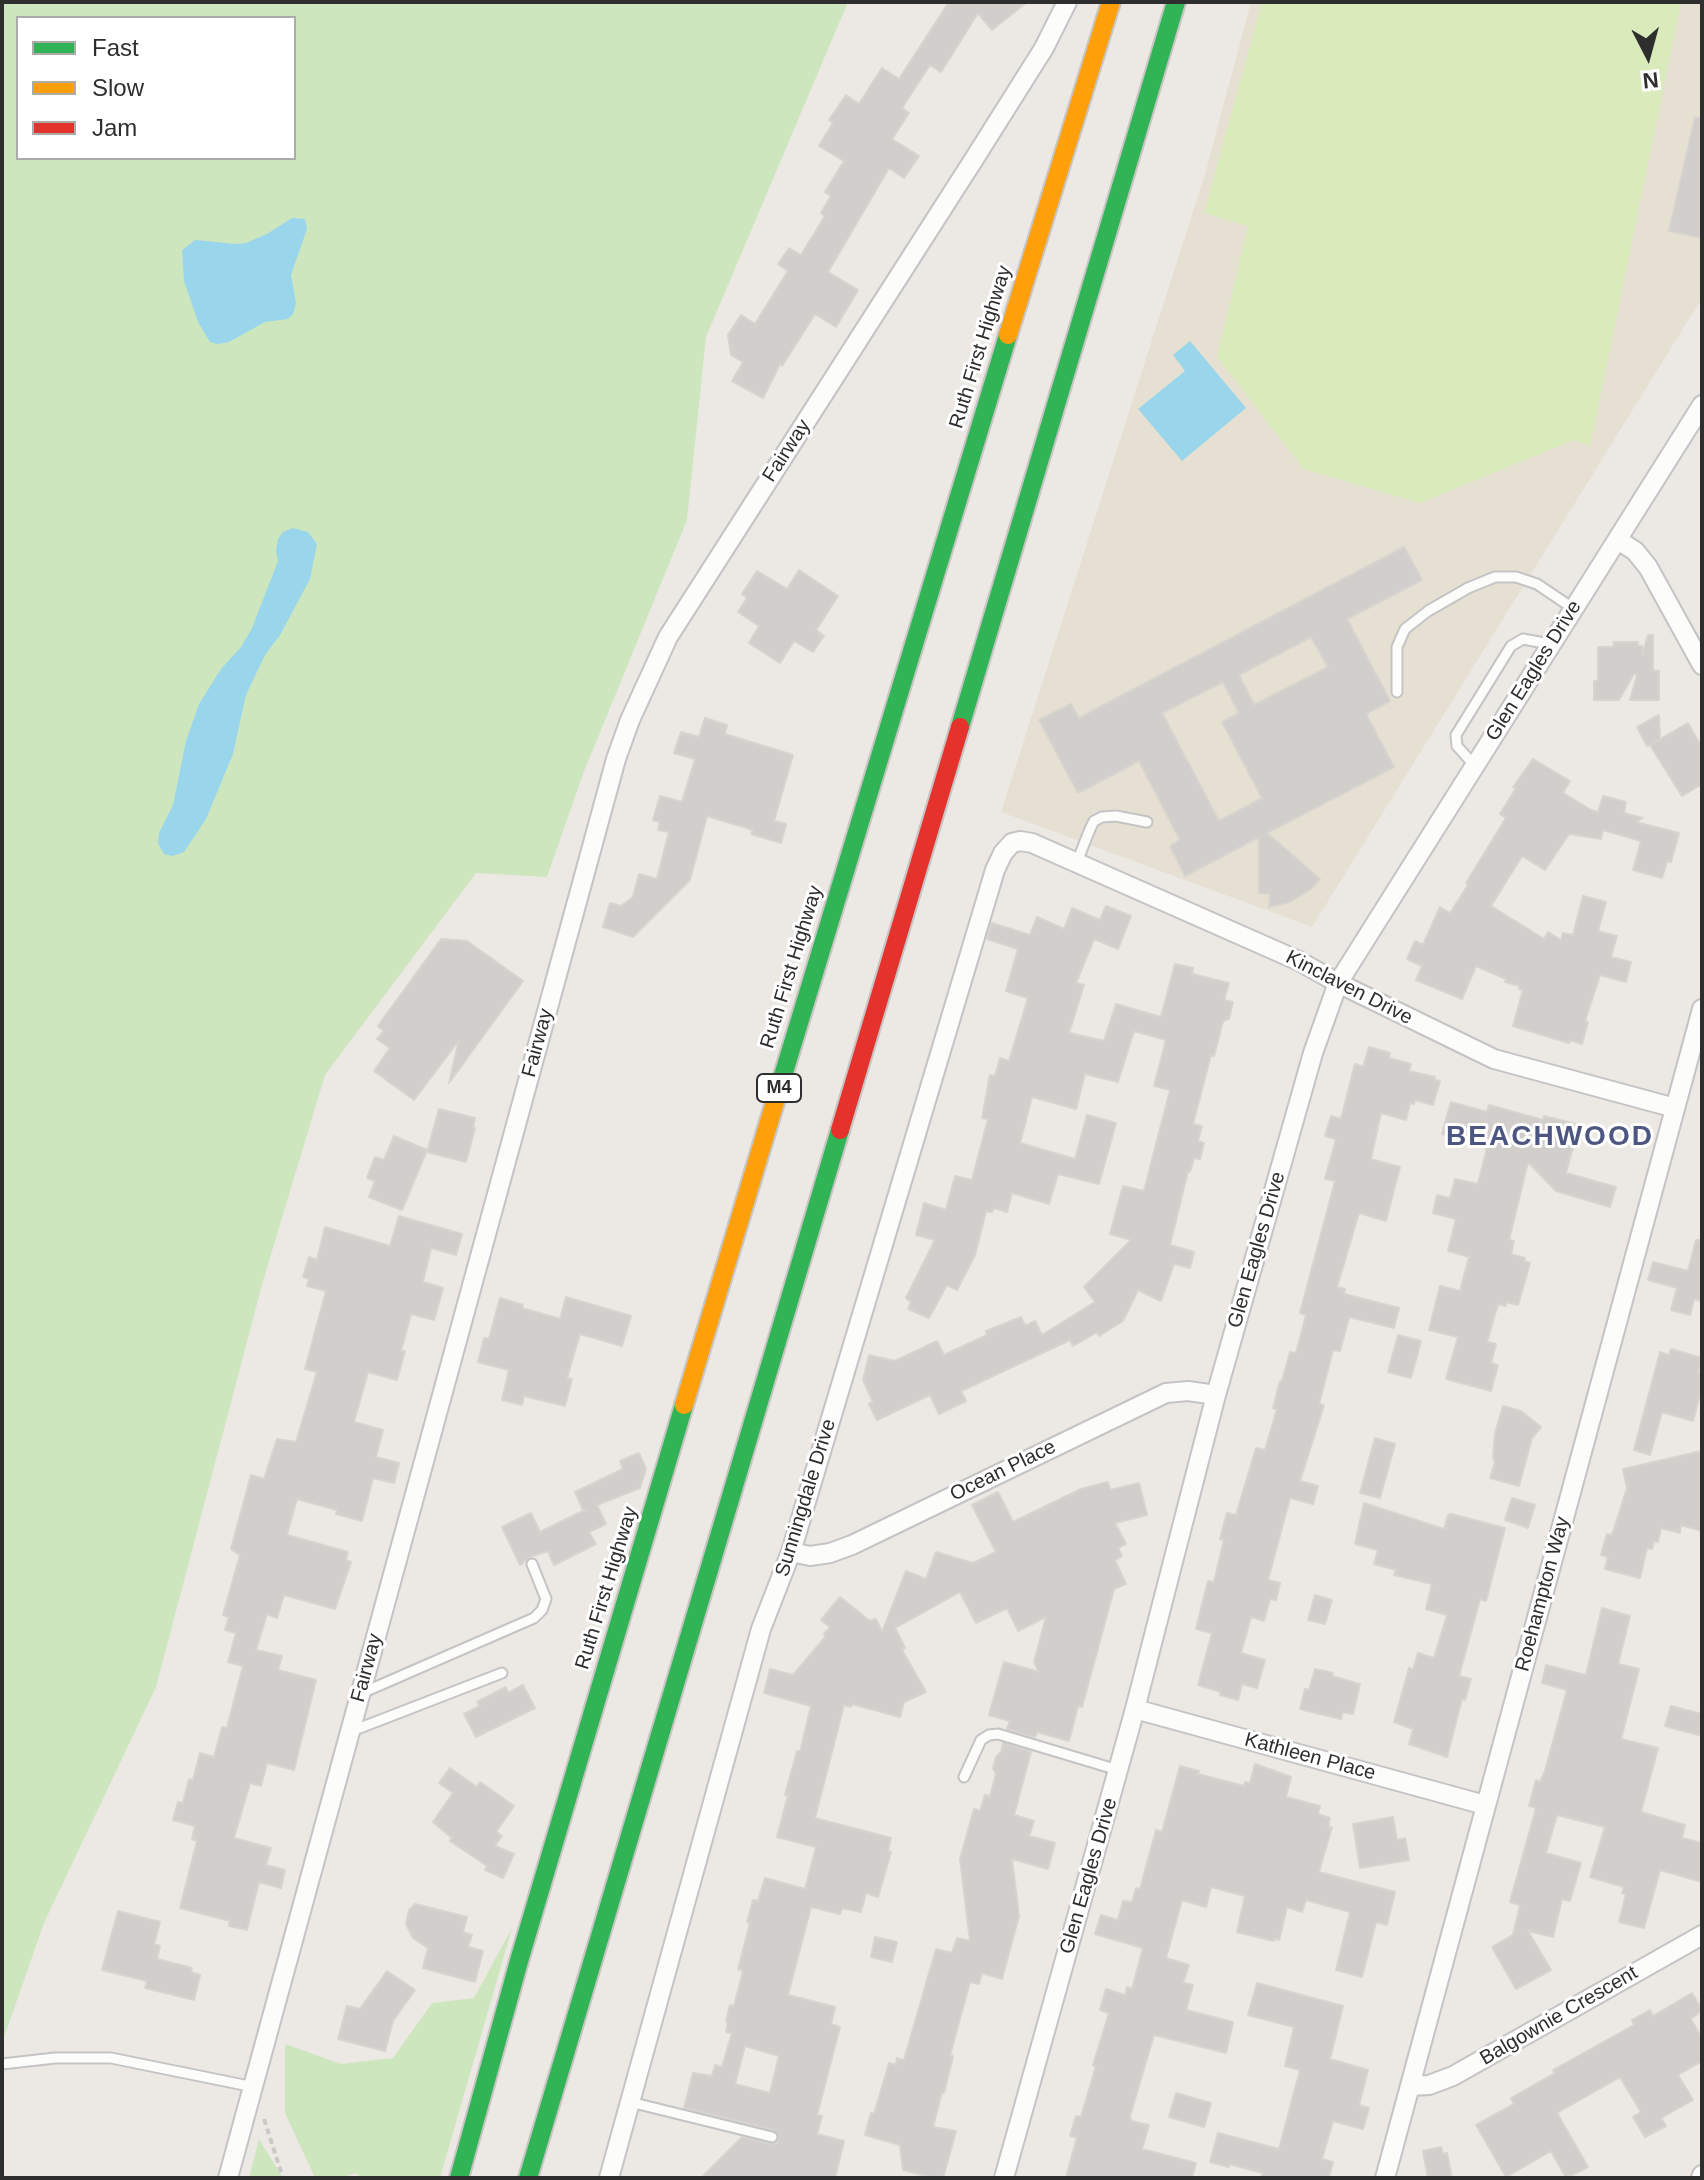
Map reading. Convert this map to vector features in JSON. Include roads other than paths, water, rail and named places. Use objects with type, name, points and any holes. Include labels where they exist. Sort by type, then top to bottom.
[{"type":"highway","name":"Ruth First Highway","points":[[459,2178],[519,1961],[861,813],[1111,2]]},
{"type":"highway","points":[[528,2178],[1176,2]]},
{"type":"street","name":"Fairway","points":[[228,2178],[616,759],[649,675],[668,637],[1036,62],[1067,2]]},
{"type":"street","name":"Glen Eagles Drive","points":[[1004,2178],[1135,1709],[1216,1395],[1313,1053],[1338,983],[1702,405]]},
{"type":"street","points":[[1618,540],[1635,551],[1648,567],[1702,665]]},
{"type":"street","name":"Sunningdale Drive","points":[[609,2178],[761,1629],[791,1552],[995,870],[1012,843],[1032,843]]},
{"type":"street","name":"Kinclaven Drive","points":[[1032,843],[1299,961],[1494,1059],[1675,1108]]},
{"type":"street","name":"Roehampton Way","points":[[1385,2178],[1702,1009]]},
{"type":"street","name":"Ocean Place","points":[[791,1552],[810,1556],[852,1545],[1166,1393],[1188,1391],[1216,1395]]},
{"type":"street","name":"Kathleen Place","points":[[1135,1709],[1485,1805]]},
{"type":"street","name":"Balgownie Crescent","points":[[1411,2086],[1429,2085],[1453,2076],[1702,1935]]},
{"type":"lane","points":[[1397,692],[1399,637],[1428,611],[1468,588],[1495,577],[1516,577],[1537,584],[1574,609]]},
{"type":"lane","points":[[1474,765],[1457,746],[1456,735],[1503,659],[1517,641],[1551,644]]},
{"type":"lane","points":[[1077,862],[1094,821],[1116,816],[1147,822]]},
{"type":"lane","points":[[360,1694],[534,1618],[542,1610],[546,1599],[532,1564]]},
{"type":"lane","points":[[350,1731],[502,1673]]},
{"type":"lane","points":[[964,1777],[981,1740],[998,1734],[1118,1770]]},
{"type":"lane","points":[[2,2064],[55,2058],[111,2058],[254,2087]]},
{"type":"lane","points":[[630,2102],[772,2137]]},
{"type":"water","points":[[292,218],[305,219],[307,229],[291,275],[296,303],[293,314],[288,319],[265,322],[229,342],[210,342],[198,322],[184,281],[182,250],[195,240],[246,243]]},
{"type":"water","points":[[1190,341],[1246,408],[1182,461],[1138,409],[1185,371],[1173,355]]},
{"type":"water","points":[[293,528],[308,532],[317,544],[310,579],[280,635],[265,655],[246,695],[233,754],[206,819],[184,852],[173,856],[164,854],[158,843],[159,833],[173,805],[186,741],[199,704],[252,628],[278,561],[278,539],[283,532]]},
{"type":"district","name":"BEACHWOOD","points":[[1550,1137]]}]
